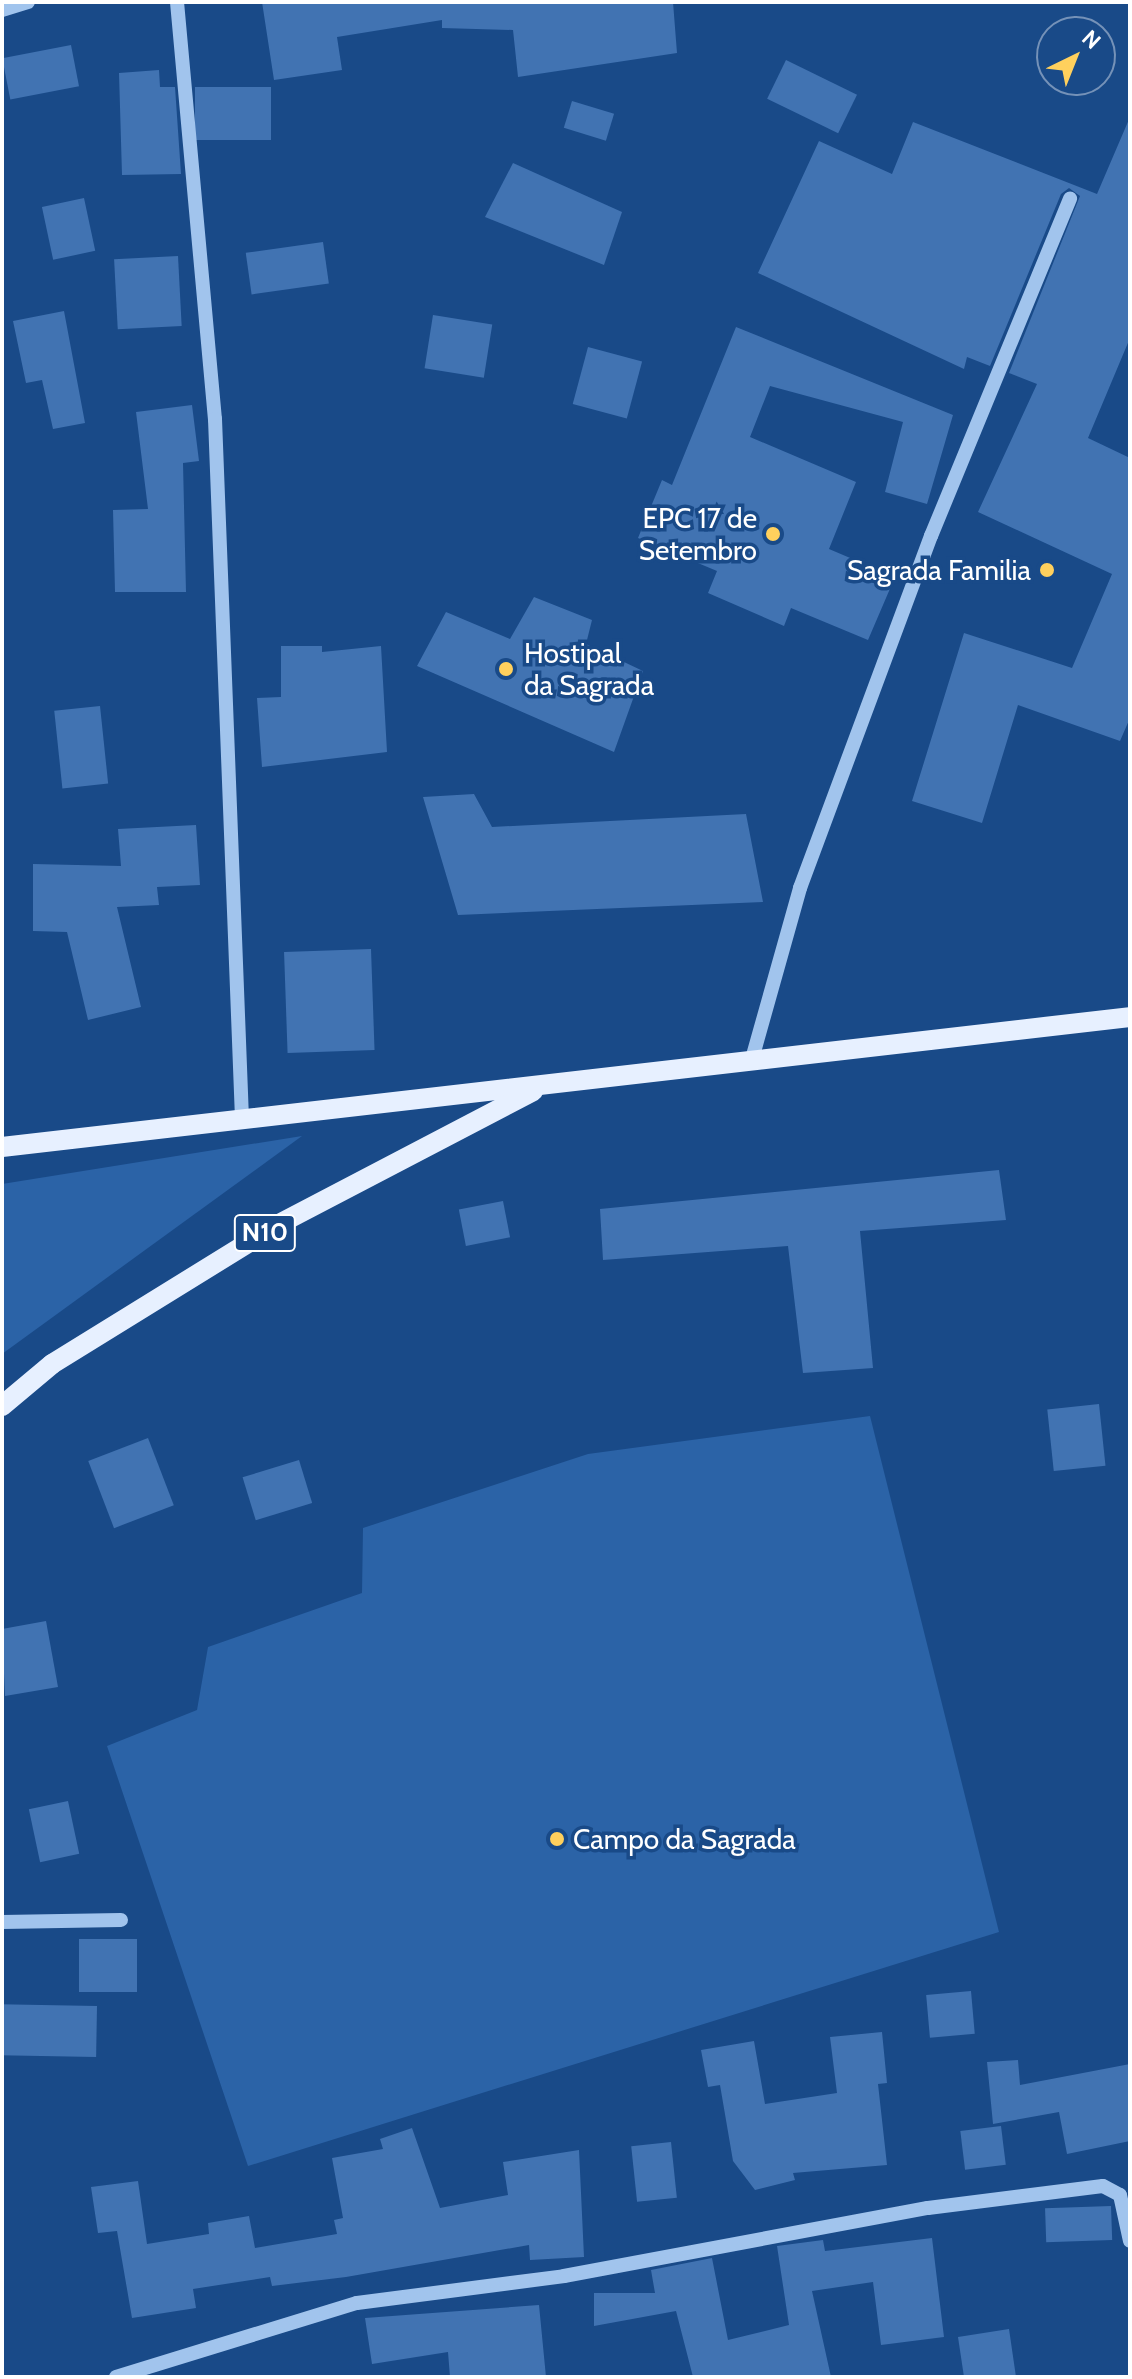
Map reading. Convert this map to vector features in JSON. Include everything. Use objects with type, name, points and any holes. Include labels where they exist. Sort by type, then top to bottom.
[{"type":"main road","name":"N10","points":[[2,1147],[1130,1017]]},
{"type":"main road","name":"N10","points":[[2,1406],[52,1364],[277,1225],[544,1086]]},
{"type":"street","points":[[2,10],[28,2]]},
{"type":"street","points":[[177,2],[215,419],[242,1119]]},
{"type":"street","points":[[752,1059],[800,888],[931,536],[1070,198]]},
{"type":"street","points":[[2,1922],[121,1920]]},
{"type":"street","points":[[116,2377],[357,2303],[564,2276],[943,2206],[1103,2186],[1120,2195],[1130,2241]]},
{"type":"shaded area","points":[[302,1136],[2,1354],[2,1184]]},
{"type":"shaded area","name":"Campo da Sagrada","points":[[870,1416],[999,1932],[248,2166],[107,1746],[197,1710],[208,1647],[362,1593],[363,1528],[588,1454]]},
{"type":"building","points":[[262,2],[673,2],[677,53],[518,77],[513,30],[442,28],[442,20],[337,37],[342,70],[274,80]]},
{"type":"building","points":[[71,45],[79,86],[10,100],[2,58]]},
{"type":"building","points":[[786,60],[857,95],[838,133],[767,99]]},
{"type":"building","points":[[159,70],[160,87],[175,87],[181,174],[122,175],[119,73]]},
{"type":"building","points":[[195,87],[271,87],[271,140],[195,140]]},
{"type":"building","points":[[572,101],[614,114],[606,141],[564,128]]},
{"type":"building","points":[[1130,117],[1130,338],[1088,438],[1130,458],[1130,718],[1120,741],[1018,705],[982,823],[912,801],[964,633],[1072,668],[1112,574],[978,512],[1037,384],[1009,373],[1080,196],[1069,188],[1061,194],[990,366],[967,357],[964,369],[758,273],[819,141],[892,174],[913,122],[1097,194]]},
{"type":"building","points":[[513,163],[622,212],[604,265],[485,217]]},
{"type":"building","points":[[84,198],[95,251],[53,260],[42,207]]},
{"type":"building","points":[[323,242],[329,284],[252,294],[246,253]]},
{"type":"building","points":[[178,256],[182,326],[118,329],[114,259]]},
{"type":"building","points":[[64,311],[85,423],[53,429],[42,380],[26,383],[13,321]]},
{"type":"building","points":[[433,315],[492,324],[484,378],[425,368]]},
{"type":"building","points":[[736,327],[953,415],[927,504],[885,492],[903,422],[770,386],[750,437],[856,482],[829,549],[895,577],[868,640],[791,608],[784,626],[708,593],[717,571],[638,538],[662,480],[672,485]]},
{"type":"building","points":[[588,347],[642,361],[627,418],[573,404]]},
{"type":"building","points":[[192,405],[199,461],[183,463],[186,592],[115,592],[113,510],[148,509],[136,412]]},
{"type":"building","points":[[534,597],[592,620],[586,644],[643,671],[614,752],[417,666],[446,612],[510,639]]},
{"type":"building","points":[[281,646],[322,646],[322,652],[381,646],[387,752],[262,767],[257,698],[281,697]]},
{"type":"building","points":[[100,706],[108,784],[62,788],[54,711]]},
{"type":"building","points":[[474,794],[492,827],[746,814],[763,902],[458,915],[423,797]]},
{"type":"building","points":[[196,825],[200,885],[157,887],[159,905],[117,907],[141,1007],[88,1020],[67,932],[33,931],[33,864],[121,866],[118,829]]},
{"type":"building","points":[[371,949],[375,1050],[288,1053],[284,952]]},
{"type":"building","points":[[999,1170],[1006,1220],[860,1231],[873,1368],[803,1373],[788,1246],[603,1260],[600,1209]]},
{"type":"building","points":[[503,1201],[510,1237],[466,1246],[459,1210]]},
{"type":"building","points":[[1099,1404],[1105,1466],[1054,1471],[1047,1409]]},
{"type":"building","points":[[148,1438],[174,1505],[114,1528],[88,1461]]},
{"type":"building","points":[[299,1460],[312,1503],[256,1520],[243,1477]]},
{"type":"building","points":[[46,1621],[58,1687],[5,1696],[2,1629]]},
{"type":"building","points":[[68,1801],[79,1854],[40,1862],[29,1809]]},
{"type":"building","points":[[79,1939],[137,1939],[137,1992],[79,1992]]},
{"type":"building","points":[[971,1991],[975,2034],[930,2038],[926,1995]]},
{"type":"building","points":[[2,2004],[97,2006],[96,2057],[2,2055]]},
{"type":"building","points":[[882,2032],[887,2083],[878,2084],[887,2165],[793,2173],[795,2180],[755,2190],[733,2161],[720,2085],[708,2087],[701,2050],[754,2041],[765,2104],[837,2093],[830,2037]]},
{"type":"building","points":[[1018,2060],[1020,2085],[1130,2064],[1130,2141],[1067,2154],[1059,2112],[993,2124],[987,2062]]},
{"type":"building","points":[[1001,2126],[1006,2165],[965,2170],[960,2131]]},
{"type":"building","points":[[412,2128],[440,2208],[508,2195],[503,2162],[579,2150],[584,2257],[530,2260],[529,2245],[346,2277],[272,2286],[270,2277],[193,2289],[196,2308],[132,2318],[117,2231],[98,2233],[91,2187],[138,2181],[147,2244],[209,2234],[208,2223],[249,2216],[255,2248],[337,2234],[334,2220],[343,2218],[332,2158],[383,2149],[380,2139]]},
{"type":"building","points":[[671,2142],[677,2198],[637,2202],[631,2146]]},
{"type":"building","points":[[1111,2206],[1112,2240],[1046,2242],[1045,2208]]},
{"type":"building","points":[[932,2238],[944,2337],[881,2345],[873,2282],[812,2291],[831,2377],[693,2377],[676,2311],[594,2326],[594,2293],[655,2293],[651,2270],[712,2258],[728,2340],[789,2325],[777,2246],[823,2240],[825,2251]]},
{"type":"building","points":[[539,2305],[546,2377],[450,2377],[448,2352],[372,2364],[365,2318]]},
{"type":"building","points":[[1009,2329],[1016,2377],[964,2377],[958,2337]]},
{"type":"place","name":"EPC 17 de Setembro","points":[[773,534]]},
{"type":"place","name":"Sagrada Familia","points":[[1047,570]]},
{"type":"place","name":"Hostipal da Sagrada","points":[[506,669]]},
{"type":"place","name":"Campo da Sagrada","points":[[557,1839]]}]
